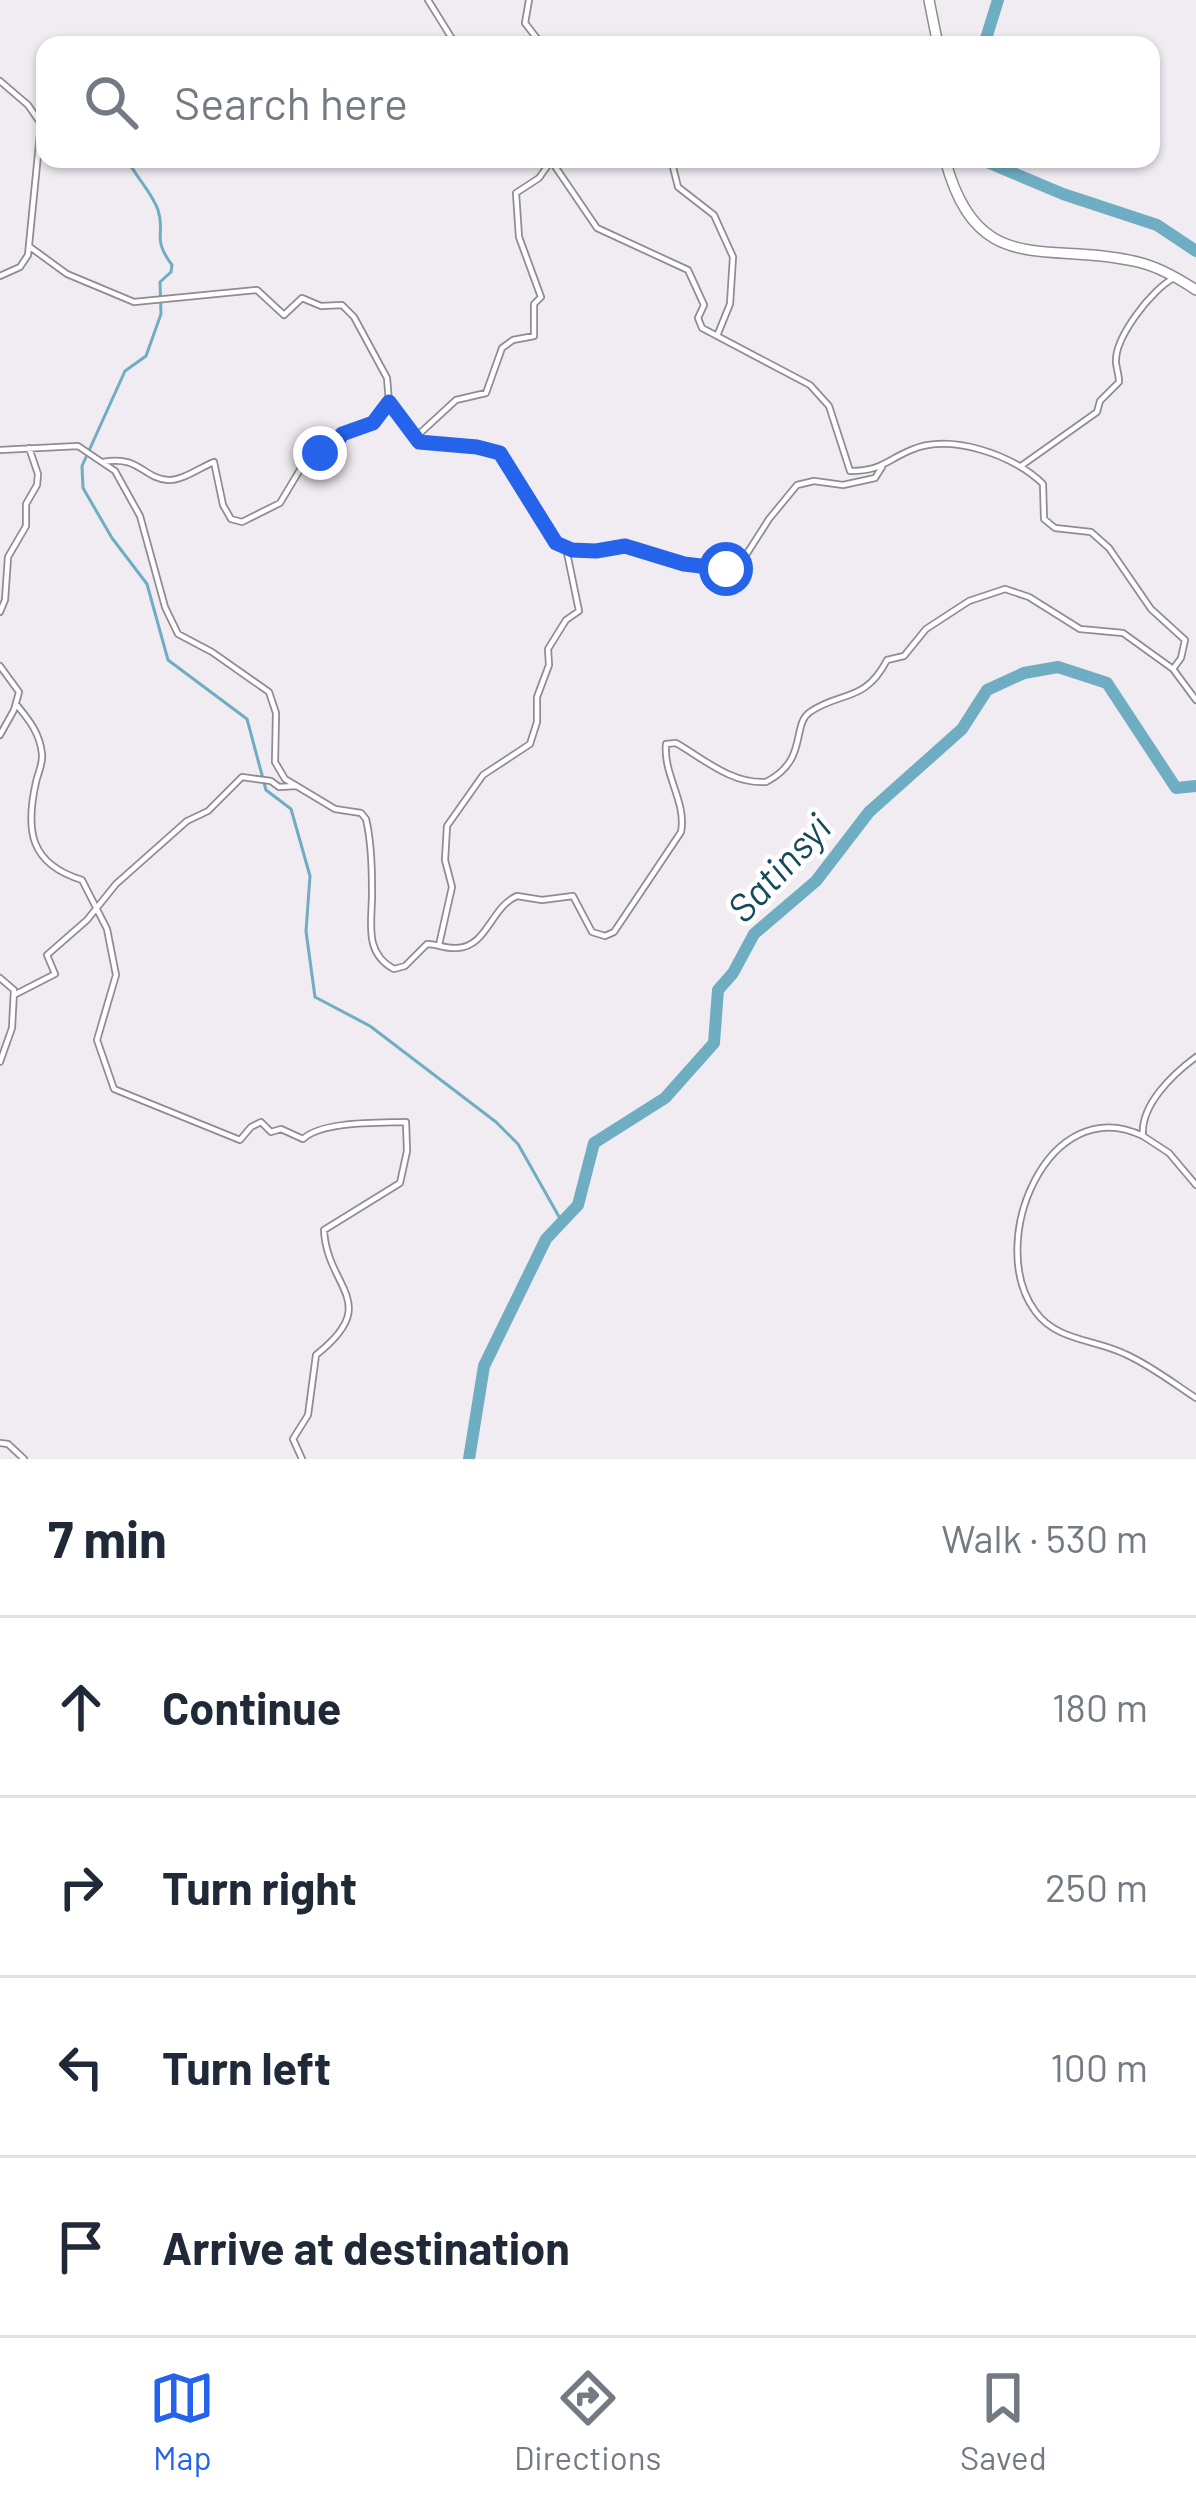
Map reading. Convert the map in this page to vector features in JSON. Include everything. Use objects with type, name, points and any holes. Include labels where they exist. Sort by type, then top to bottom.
[{"type":"main road","points":[[928,0],[936,36]]},
{"type":"main road","points":[[948,168],[968,214],[1001,242],[1030,253],[1133,260],[1196,290]]},
{"type":"street","points":[[428,0],[450,36]]},
{"type":"street","points":[[529,0],[525,23],[535,36]]},
{"type":"street","points":[[0,81],[36,117]]},
{"type":"street","points":[[0,276],[23,265],[30,247],[37,168]]},
{"type":"street","points":[[417,437],[456,400],[486,393],[502,348],[513,340],[534,336],[534,304],[541,297],[519,237],[516,193],[539,178],[545,168]]},
{"type":"street","points":[[556,168],[597,228],[688,270],[704,305],[698,317],[702,328],[810,386],[830,406],[850,471],[875,471],[913,448],[946,444],[1022,466],[1043,484],[1044,519],[1054,528],[1091,532],[1109,548],[1151,609],[1185,640],[1173,670]]},
{"type":"street","points":[[673,168],[678,187],[714,215],[733,257],[730,304],[717,336]]},
{"type":"street","points":[[30,247],[67,274],[134,302],[257,290],[284,315],[302,298],[321,307],[342,305],[355,317],[387,378],[389,402],[419,442],[500,453],[556,543],[566,548],[596,551],[625,546],[684,564],[740,566],[769,518],[797,485],[861,482],[875,478],[882,467]]},
{"type":"street","points":[[1022,466],[1097,412],[1100,401],[1119,382],[1115,361],[1144,302],[1160,285],[1175,278]]},
{"type":"street","points":[[103,462],[122,459],[173,481],[214,462],[223,505],[231,519],[242,522],[280,503],[310,453],[331,453],[342,434],[373,423],[389,402]]},
{"type":"street","points":[[0,450],[70,445],[83,448],[118,476],[140,516],[174,629],[259,683],[272,698],[275,762],[285,779],[335,809],[366,819],[372,884],[370,934],[380,960],[392,969],[400,969],[424,946],[460,948],[478,940],[496,910],[517,896],[546,900],[573,896],[592,932],[604,936],[614,932],[681,832],[683,812],[671,783],[666,744],[676,743],[734,776],[766,782],[793,759],[809,713],[853,696],[887,660],[909,652],[926,629],[987,594],[1006,589],[1029,597],[1080,629],[1123,634],[1173,670],[1196,700]]},
{"type":"street","points":[[0,612],[8,557],[26,526],[26,504],[37,485],[29,448]]},
{"type":"street","points":[[439,945],[452,887],[445,860],[447,826],[484,775],[530,744],[537,722],[537,697],[549,665],[548,649],[566,620],[579,611],[566,548]]},
{"type":"street","points":[[0,667],[19,692],[0,735]]},
{"type":"street","points":[[16,704],[35,727],[43,758],[29,822],[35,841],[42,858],[57,873],[82,880],[107,929],[116,974],[97,1040],[114,1089],[240,1141],[261,1122],[271,1132],[281,1130],[303,1139],[311,1131],[350,1124],[406,1122],[407,1150],[400,1183],[324,1230],[335,1271],[347,1289],[349,1318],[334,1340],[316,1354],[308,1415],[292,1438],[302,1459]]},
{"type":"street","points":[[16,994],[55,974],[46,955],[96,910],[116,884],[187,821],[208,812],[242,777],[271,781],[279,788],[296,786]]},
{"type":"street","points":[[0,978],[16,994]]},
{"type":"street","points":[[0,1062],[12,1028],[16,994]]},
{"type":"street","points":[[1143,1136],[1142,1125],[1160,1091],[1196,1057]]},
{"type":"street","points":[[1196,1184],[1169,1153],[1143,1136],[1124,1128],[1092,1130],[1054,1150],[1022,1211],[1018,1238],[1022,1282],[1032,1308],[1050,1328],[1126,1354],[1196,1398]]},
{"type":"street","points":[[0,1443],[8,1444],[24,1459]]},
{"type":"waterway","name":"Satinsyi","points":[[987,36],[998,0]]},
{"type":"waterway","points":[[133,168],[155,203],[160,242],[171,272],[160,282],[161,314],[146,356],[125,371],[82,466],[83,488],[112,538],[147,584],[168,660],[247,719],[266,790],[291,809],[310,876],[306,931],[315,997],[370,1026],[496,1122],[518,1144],[562,1222]]},
{"type":"waterway","name":"Satinsyi","points":[[1001,168],[1157,225],[1196,251]]},
{"type":"waterway","name":"Satinsyi","points":[[469,1459],[484,1366],[546,1239],[578,1205],[594,1143],[665,1098],[714,1043],[718,990],[754,934],[816,881],[869,812],[962,729],[987,690],[1024,673],[1058,667],[1107,683],[1176,788],[1196,786]]},
{"type":"route","points":[[320,453],[331,453],[342,434],[373,423],[389,402],[419,442],[500,453],[556,543],[572,550],[625,546],[684,564],[726,569]]}]
